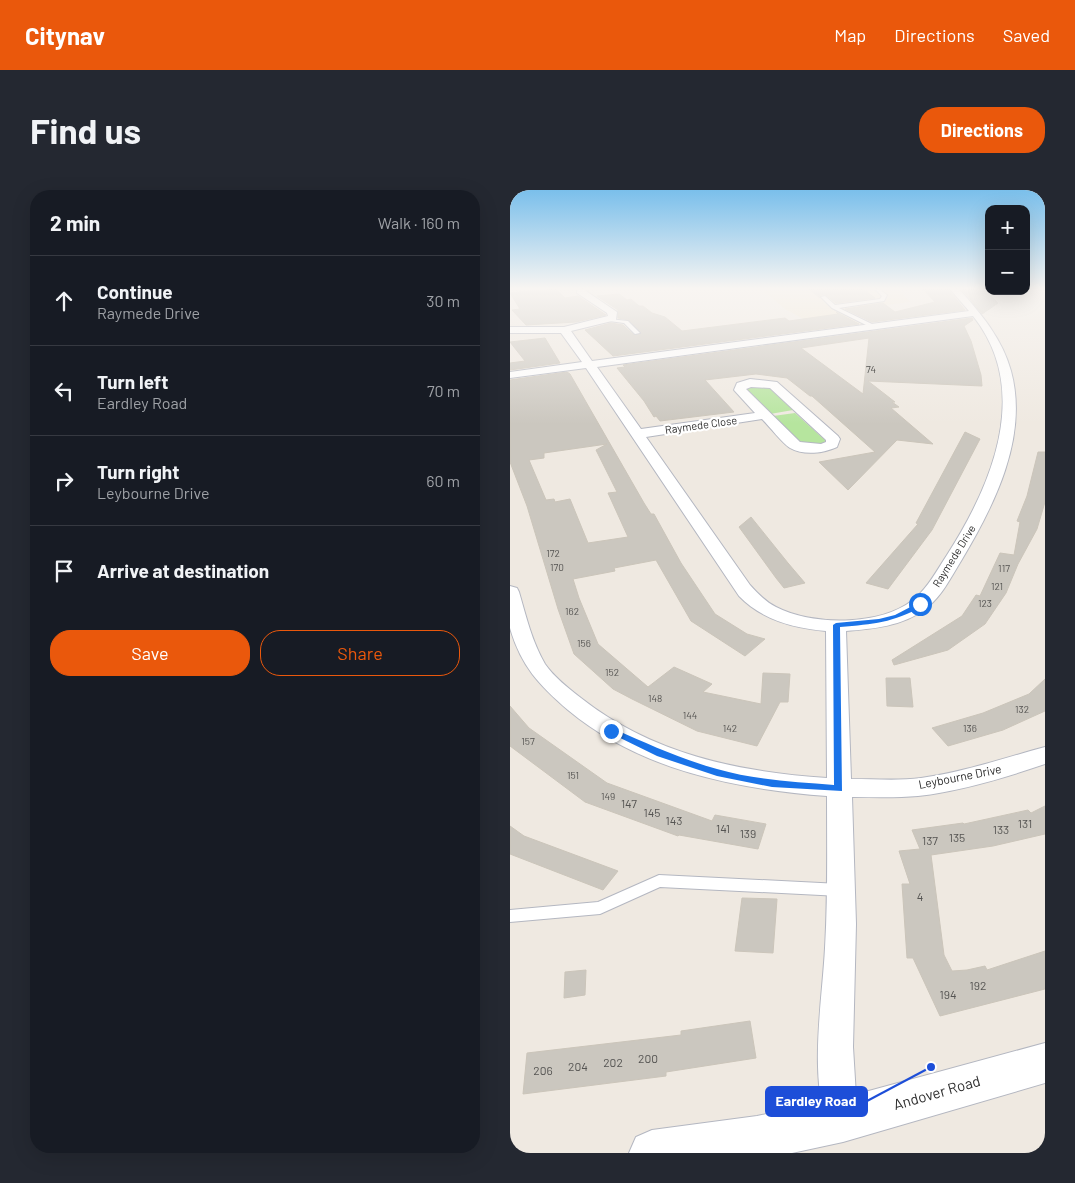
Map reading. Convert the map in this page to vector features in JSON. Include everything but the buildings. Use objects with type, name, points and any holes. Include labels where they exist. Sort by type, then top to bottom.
[{"type":"street","name":"Raymede Drive","points":[[567,334],[743,589],[754,601],[770,611],[788,618],[812,623],[859,625],[911,611],[924,600],[971,531],[998,472],[1009,430],[1011,407],[1010,391],[998,351],[989,334]]},
{"type":"street","points":[[510,375],[813,334]]},
{"type":"street","points":[[750,383],[773,385],[833,439],[832,444],[823,448],[807,448],[795,445],[766,416],[740,390],[741,386],[750,383]]},
{"type":"street","name":"Raymede Close","points":[[637,434],[766,416]]},
{"type":"street","name":"Leybourne Drive","points":[[510,592],[524,644],[542,674],[572,703],[611,731],[660,754],[717,773],[772,783],[839,788],[920,787],[995,772],[1045,755]]},
{"type":"street","points":[[836,625],[840,890],[837,1061],[838,1095],[844,1120]]},
{"type":"street","name":"Andover Road","points":[[652,1153],[757,1138],[844,1120],[1045,1063]]},
{"type":"lane","points":[[510,916],[600,908],[659,881],[840,890]]},
{"type":"green space","points":[[764,386],[773,390],[793,410],[770,414],[746,390],[749,387]]},
{"type":"green space","points":[[795,413],[827,442],[809,444],[802,442],[796,439],[773,416]]},
{"type":"place","name":"Eardley Road","points":[[931,1067]]},
{"type":"route","points":[[611,731],[660,754],[717,773],[772,783],[839,788],[836,625],[859,625],[879,621],[911,611],[920,604]]}]
